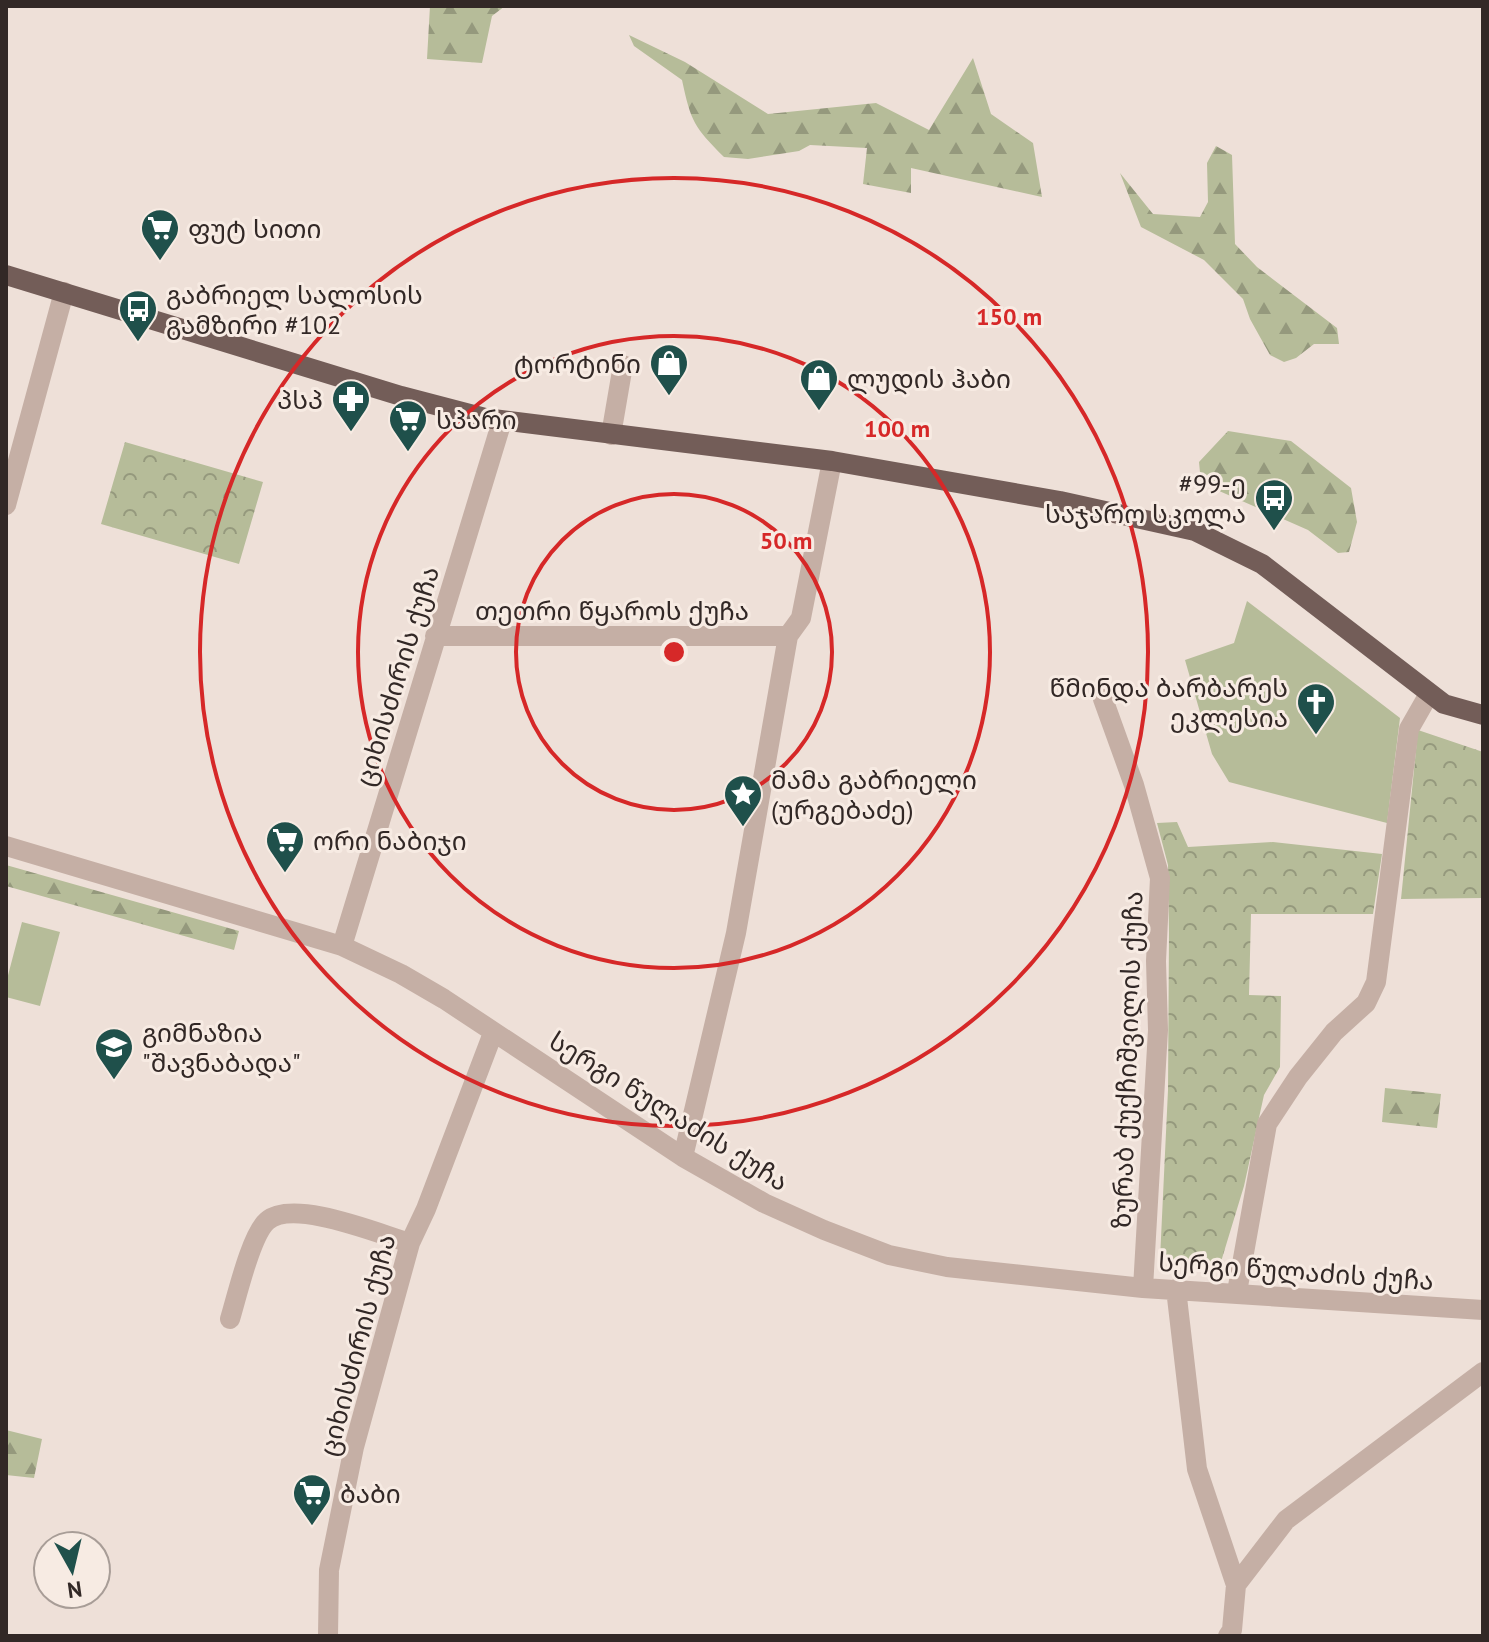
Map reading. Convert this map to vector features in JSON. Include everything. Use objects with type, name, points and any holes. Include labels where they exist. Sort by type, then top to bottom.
[{"type":"main road","points":[[6,275],[401,396],[502,421],[832,461],[1060,501],[1195,531],[1262,564],[1444,704],[1483,715]]},
{"type":"street","points":[[6,505],[64,292]]},
{"type":"street","points":[[611,435],[623,365]]},
{"type":"street","name":"ციხისძირის ქუჩა","points":[[342,946],[502,421]]},
{"type":"street","points":[[683,1157],[736,933],[788,636],[801,618],[832,461]]},
{"type":"street","name":"თეთრი წყაროს ქუჩა","points":[[435,636],[788,636]]},
{"type":"street","points":[[1237,1292],[1267,1124],[1298,1077],[1334,1032],[1366,1003],[1376,982],[1409,729],[1429,694]]},
{"type":"street","name":"ზურაბ ქუქჩიშვილის ქუჩა","points":[[1103,699],[1134,785],[1160,878],[1156,961],[1158,1030],[1143,1288]]},
{"type":"street","name":"სერგი წულაძის ქუჩა","points":[[6,846],[342,946],[423,986],[683,1157],[764,1203],[889,1255],[947,1267],[1143,1288],[1483,1310]]},
{"type":"street","name":"ციხისძირის ქუჩა","points":[[328,1636],[329,1570],[354,1447],[410,1243],[493,1033]]},
{"type":"street","points":[[230,1319],[255,1239],[267,1221],[286,1212],[323,1217],[410,1243]]},
{"type":"street","points":[[1176,1289],[1197,1469],[1236,1585],[1232,1630],[1228,1636]]},
{"type":"street","points":[[1236,1585],[1286,1520],[1483,1372]]},
{"type":"green space","points":[[430,6],[505,6],[492,16],[482,63],[427,59]]},
{"type":"green space","points":[[629,35],[685,62],[768,114],[876,103],[929,130],[973,58],[991,114],[1033,143],[1042,197],[911,168],[911,193],[863,184],[867,148],[810,145],[799,151],[748,159],[724,157],[695,123],[682,80],[634,46]]},
{"type":"green space","points":[[1216,146],[1232,155],[1235,244],[1257,267],[1337,328],[1339,344],[1314,344],[1296,358],[1284,362],[1270,355],[1243,299],[1204,260],[1141,227],[1120,173],[1153,214],[1200,217],[1208,202],[1207,163]]},
{"type":"green space","points":[[1228,431],[1291,441],[1351,488],[1357,522],[1349,552],[1338,553],[1308,530],[1201,483],[1199,462]]},
{"type":"green space","points":[[125,442],[263,482],[239,564],[101,524]]},
{"type":"green space","points":[[1247,601],[1400,718],[1387,823],[1229,782],[1212,754],[1185,660],[1234,643]]},
{"type":"green space","points":[[1418,730],[1483,752],[1483,898],[1401,899]]},
{"type":"green space","points":[[1177,822],[1188,847],[1273,842],[1382,854],[1373,914],[1251,914],[1249,995],[1281,996],[1280,1067],[1264,1095],[1244,1186],[1220,1265],[1160,1259],[1168,1090],[1169,933],[1168,865],[1157,823]]},
{"type":"green space","points":[[6,865],[239,931],[234,950],[6,886]]},
{"type":"green space","points":[[22,922],[60,932],[40,1006],[6,997],[6,983]]},
{"type":"green space","points":[[1385,1088],[1441,1094],[1437,1128],[1382,1122]]},
{"type":"green space","points":[[6,1430],[42,1439],[34,1478],[6,1475]]},
{"type":"place","name":"ფუტ სითი","points":[[160,262]]},
{"type":"place","name":"გაბრიელ სალოსის გამზირი #102","points":[[138,343]]},
{"type":"place","name":"ტორტინი","points":[[669,397]]},
{"type":"place","name":"ლუდის ჰაბი","points":[[819,412]]},
{"type":"place","name":"პსპ","points":[[351,433]]},
{"type":"place","name":"სპარი","points":[[408,453]]},
{"type":"place","name":"#99-ე საჯარო სკოლა","points":[[1274,532]]},
{"type":"place","name":"წმინდა ბარბარეს ეკლესია","points":[[1316,736]]},
{"type":"place","name":"მამა გაბრიელი (ურგებაძე)","points":[[743,828]]},
{"type":"place","name":"ორი ნაბიჯი","points":[[285,874]]},
{"type":"place","name":"გიმნაზია \"შავნაბადა\"","points":[[114,1081]]},
{"type":"place","name":"ბაბი","points":[[312,1527]]}]
